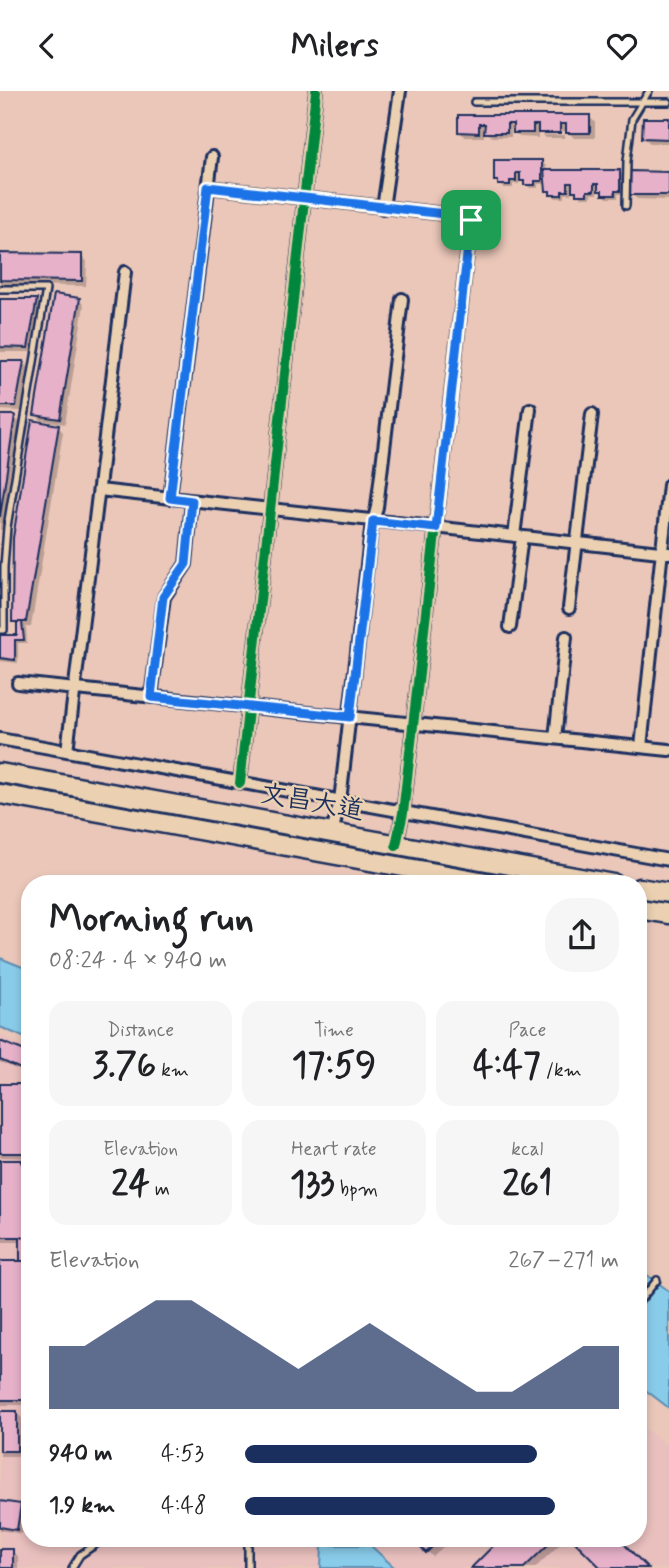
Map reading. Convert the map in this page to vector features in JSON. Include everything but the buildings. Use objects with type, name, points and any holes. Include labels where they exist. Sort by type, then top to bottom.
[{"type":"main road","name":"文昌大道","points":[[0,773],[564,875]]},
{"type":"main road","name":"文昌大道","points":[[0,793],[448,875]]},
{"type":"main road","points":[[647,889],[669,893]]},
{"type":"main road","points":[[647,910],[669,914]]},
{"type":"street","points":[[240,783],[316,91]]},
{"type":"street","points":[[383,208],[400,91]]},
{"type":"street","points":[[170,498],[212,157]]},
{"type":"street","points":[[208,187],[462,216],[471,220],[403,813],[396,845]]},
{"type":"street","points":[[67,751],[125,272]]},
{"type":"street","points":[[332,833],[340,801],[402,299]]},
{"type":"street","points":[[510,627],[530,409]]},
{"type":"street","points":[[569,608],[592,414]]},
{"type":"street","points":[[641,747],[665,553],[669,485]]},
{"type":"street","points":[[99,491],[665,553]]},
{"type":"street","points":[[151,697],[163,597],[186,564],[192,501]]},
{"type":"street","points":[[555,738],[566,637]]},
{"type":"street","points":[[18,683],[669,750]]},
{"type":"street","points":[[0,739],[669,860]]},
{"type":"lane","points":[[626,206],[632,119],[649,91]]},
{"type":"lane","points":[[474,102],[669,103]]},
{"type":"lane","points":[[0,289],[46,289],[3,531],[4,630],[0,630]]},
{"type":"lane","points":[[647,1292],[655,1282]]},
{"type":"lane","points":[[72,1568],[80,1555],[92,1547]]},
{"type":"lane","points":[[248,1547],[248,1568]]},
{"type":"shaded area","points":[[0,1035],[21,1044],[21,1547],[647,1547],[647,1430],[669,1447],[669,1568],[0,1568]]},
{"type":"water","points":[[0,958],[21,966],[21,1036],[0,1027]]},
{"type":"water","points":[[647,1275],[669,1291],[669,1408],[647,1391]]},
{"type":"water","points":[[322,1547],[372,1547],[395,1568],[321,1568]]},
{"type":"cycle path","points":[[240,783],[316,91]]},
{"type":"cycle path","points":[[208,187],[462,216],[471,220],[403,813],[396,845]]},
{"type":"route","points":[[208,187],[462,216],[471,220],[436,528],[373,521],[350,717],[151,697],[163,597],[186,564],[192,501],[170,498],[208,187]]}]
